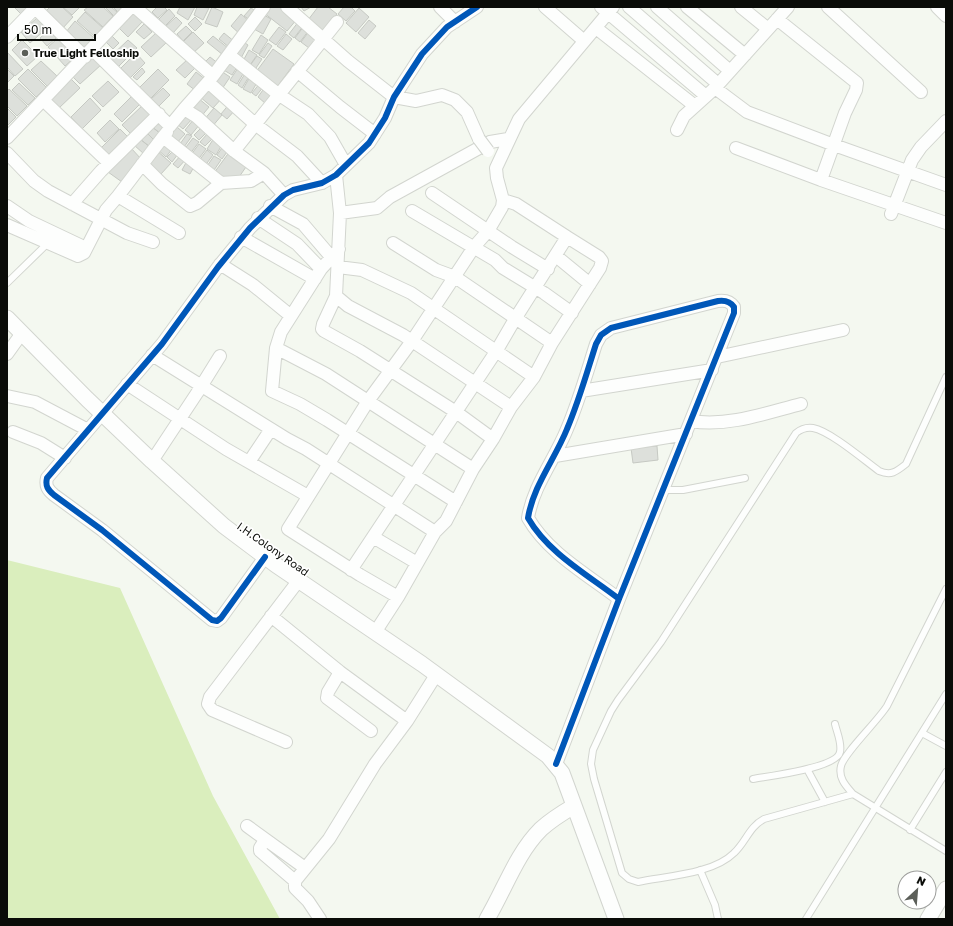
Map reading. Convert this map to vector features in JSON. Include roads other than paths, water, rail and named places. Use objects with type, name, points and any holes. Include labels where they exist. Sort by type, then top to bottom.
[{"type":"street","points":[[7,138],[131,7]]},
{"type":"street","points":[[135,7],[211,79],[255,124],[297,156],[322,183]]},
{"type":"street","points":[[7,224],[78,256],[86,248],[102,218],[163,138],[170,126],[211,79],[264,7]]},
{"type":"street","points":[[287,7],[323,39],[394,97],[416,101],[436,95],[448,96],[462,105],[467,112],[479,139],[488,151],[500,160]]},
{"type":"street","points":[[440,7],[455,22]]},
{"type":"street","points":[[265,557],[220,618],[217,620],[212,620],[102,530],[48,489],[46,484],[47,478],[103,414],[185,315],[220,264],[258,218],[284,194],[293,190],[322,183],[336,175],[369,143],[385,118],[394,97],[422,54],[447,27],[477,7]]},
{"type":"street","points":[[545,7],[583,40]]},
{"type":"street","points":[[629,7],[713,89]]},
{"type":"street","points":[[657,7],[730,71]]},
{"type":"street","points":[[687,7],[745,55]]},
{"type":"street","points":[[741,7],[768,29]]},
{"type":"street","points":[[678,130],[684,116],[713,89],[788,7]]},
{"type":"street","points":[[828,7],[921,92]]},
{"type":"street","points":[[937,7],[946,16]]},
{"type":"street","points":[[7,37],[35,8],[159,114],[170,126]]},
{"type":"street","points":[[398,597],[351,570],[288,529],[368,401],[389,370],[412,341],[474,247],[488,231],[502,207],[504,200],[496,173],[510,135],[519,119],[583,40],[596,28],[607,9],[713,89],[744,110],[834,145],[946,185]]},
{"type":"street","points":[[777,19],[854,80],[857,86],[820,180]]},
{"type":"street","points":[[234,151],[337,22]]},
{"type":"street","points":[[596,28],[695,106]]},
{"type":"street","points":[[229,55],[278,94],[308,114],[330,137],[346,165]]},
{"type":"street","points":[[297,71],[375,134]]},
{"type":"street","points":[[43,100],[109,163]]},
{"type":"street","points":[[184,109],[197,117],[234,151],[264,173],[284,194]]},
{"type":"street","points":[[72,204],[109,163],[159,114]]},
{"type":"street","points":[[893,209],[912,160],[921,147],[946,121]]},
{"type":"street","points":[[340,212],[377,208],[390,196],[490,142],[510,135]]},
{"type":"street","points":[[163,138],[221,183]]},
{"type":"street","points":[[736,148],[893,209],[946,223]]},
{"type":"street","points":[[7,153],[34,181],[48,191],[102,218],[127,233],[153,242]]},
{"type":"street","points":[[142,164],[162,184],[190,206],[197,203],[221,183],[251,181],[264,173]]},
{"type":"street","points":[[336,175],[340,212],[336,258],[336,296],[322,329],[331,336],[456,412],[493,439]]},
{"type":"street","points":[[432,193],[548,269]]},
{"type":"street","points":[[118,196],[179,233]]},
{"type":"street","points":[[376,631],[398,597],[435,532],[446,521],[473,469],[493,439],[511,407],[534,377],[552,343],[572,314],[600,268],[602,261],[599,257],[516,204],[504,200]]},
{"type":"street","points":[[7,206],[29,221],[86,248]]},
{"type":"street","points":[[270,206],[303,224],[336,258],[411,292],[534,377]]},
{"type":"street","points":[[412,211],[474,247],[572,314]]},
{"type":"street","points":[[258,218],[296,244],[318,274]]},
{"type":"street","points":[[241,237],[318,274]]},
{"type":"street","points":[[351,570],[497,350],[567,237]]},
{"type":"street","points":[[393,243],[436,270],[455,277],[552,343]]},
{"type":"street","points":[[556,256],[590,284]]},
{"type":"street","points":[[336,258],[318,274],[281,332],[276,348],[272,391],[300,404],[348,435],[390,459],[456,502]]},
{"type":"street","points":[[220,264],[253,285],[291,316]]},
{"type":"street","points":[[336,296],[348,306],[412,341],[511,407]]},
{"type":"street","points":[[616,919],[562,773],[556,764],[619,599],[734,313],[734,307],[725,300],[718,300],[612,328],[601,335],[596,344],[568,428],[555,456],[534,494],[528,518],[535,530],[547,543],[619,599]]},
{"type":"street","name":"I.H.Colony Road","points":[[7,318],[152,461],[224,526],[265,557],[376,631],[548,756],[556,764]]},
{"type":"street","points":[[717,357],[843,330]]},
{"type":"street","points":[[7,354],[22,333]]},
{"type":"street","points":[[276,348],[326,374],[473,469]]},
{"type":"street","points":[[152,355],[394,504],[435,532]]},
{"type":"street","points":[[152,461],[220,356]]},
{"type":"street","points":[[581,391],[712,370]]},
{"type":"street","points":[[127,384],[249,462],[308,496]]},
{"type":"street","points":[[7,396],[35,402],[88,430]]},
{"type":"street","points":[[691,421],[704,423],[730,421],[802,404]]},
{"type":"street","points":[[249,462],[271,429]]},
{"type":"street","points":[[13,432],[41,443],[65,458]]},
{"type":"street","points":[[555,456],[686,434]]},
{"type":"street","points":[[374,537],[417,563]]},
{"type":"street","points":[[286,742],[212,710],[208,704],[210,698],[299,580]]},
{"type":"street","points":[[271,616],[340,672],[407,721]]},
{"type":"street","points":[[340,672],[328,692],[327,698],[370,731]]},
{"type":"street","points":[[320,919],[308,901],[294,888],[295,881],[329,839],[380,756],[407,721],[436,675]]},
{"type":"street","points":[[487,919],[527,846],[552,820],[574,806]]},
{"type":"street","points":[[247,826],[305,868]]},
{"type":"street","points":[[265,840],[260,848],[260,851],[295,881]]},
{"type":"street","points":[[928,919],[946,889]]},
{"type":"lane","points":[[7,282],[49,242]]},
{"type":"lane","points":[[853,794],[756,823],[734,853],[723,863],[700,870],[638,882],[629,879],[622,873],[598,797],[591,764],[593,750],[611,710],[661,642],[796,433],[802,428],[813,428],[826,432],[879,471],[888,474],[895,473],[906,464],[946,377]]},
{"type":"lane","points":[[663,490],[682,490],[745,478]]},
{"type":"lane","points":[[946,589],[887,706],[881,716],[845,758],[840,767],[844,784],[853,794],[946,851]]},
{"type":"lane","points":[[806,919],[946,694]]},
{"type":"lane","points":[[753,779],[807,769],[830,762],[837,757],[840,752],[835,724]]},
{"type":"lane","points":[[922,733],[946,746]]},
{"type":"lane","points":[[807,769],[825,802]]},
{"type":"lane","points":[[910,830],[946,772]]},
{"type":"lane","points":[[700,870],[715,905],[718,919]]},
{"type":"place","name":"True Light Felloship","points":[[25,53]]}]
